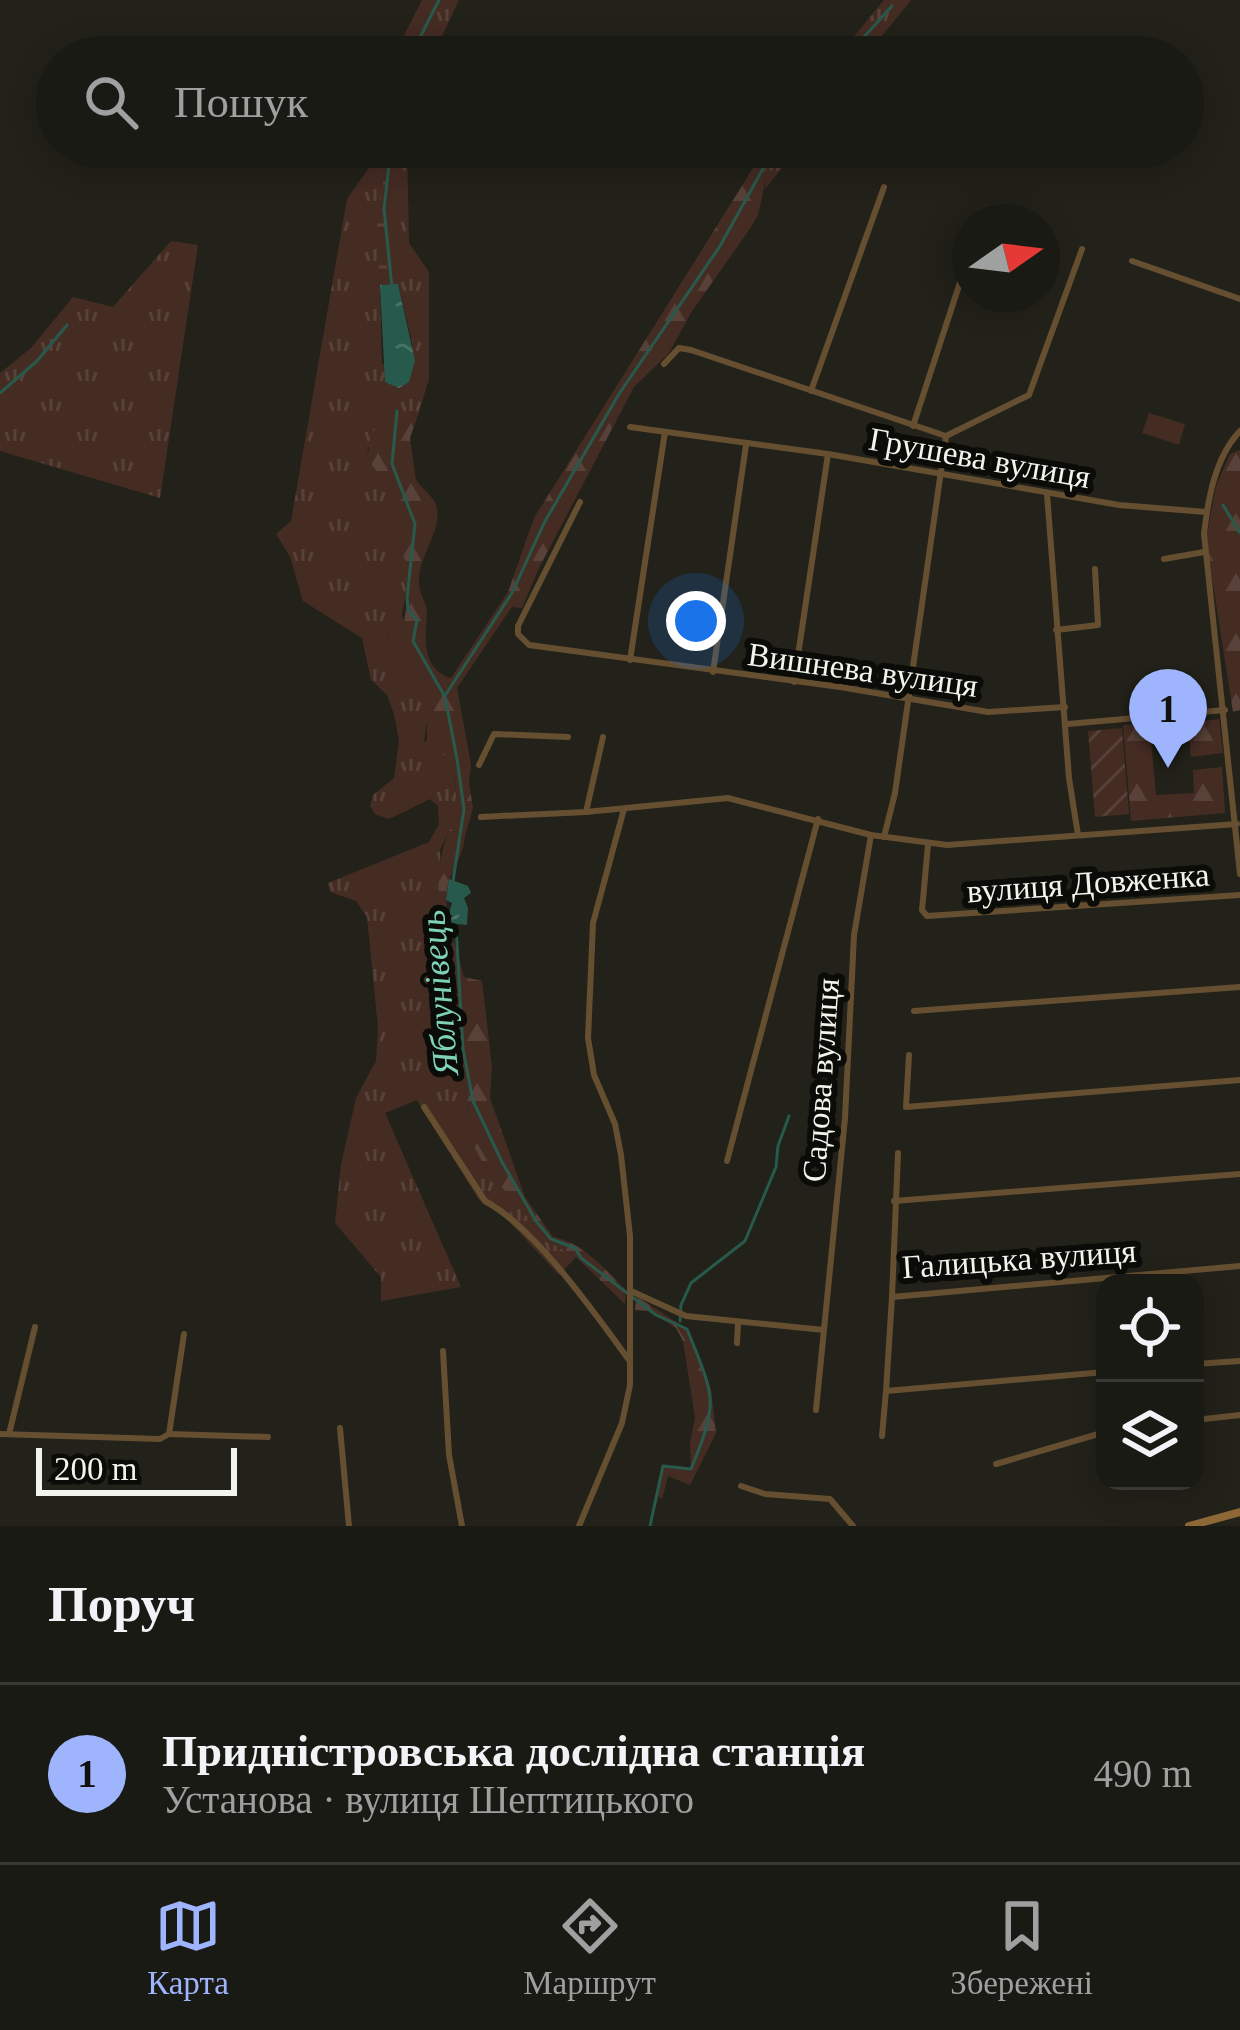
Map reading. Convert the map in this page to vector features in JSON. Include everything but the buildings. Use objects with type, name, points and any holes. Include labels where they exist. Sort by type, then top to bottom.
[{"type":"main road","points":[[1189,1526],[1240,1512]]},
{"type":"street","points":[[812,391],[884,187]]},
{"type":"street","points":[[664,364],[679,348],[691,350],[946,436],[1029,395],[1082,249]]},
{"type":"street","points":[[1132,261],[1240,299]]},
{"type":"street","points":[[913,426],[952,307]]},
{"type":"street","name":"Грушева вулиця","points":[[630,427],[828,454],[1119,506],[1206,512]]},
{"type":"street","points":[[1240,431],[1227,446],[1206,512],[1204,552],[1235,770],[1240,874]]},
{"type":"street","points":[[629,661],[665,432]]},
{"type":"street","points":[[884,837],[895,793],[946,436]]},
{"type":"street","points":[[713,672],[746,445]]},
{"type":"street","points":[[794,683],[828,454]]},
{"type":"street","points":[[1047,494],[1069,778],[1078,835]]},
{"type":"street","name":"Вишнева вулиця","points":[[580,502],[518,626],[518,634],[530,645],[988,712],[1065,707]]},
{"type":"street","points":[[1163,559],[1204,552]]},
{"type":"street","points":[[1056,630],[1098,625],[1095,569]]},
{"type":"street","points":[[1067,724],[1225,710]]},
{"type":"street","points":[[479,765],[494,734],[568,737]]},
{"type":"street","points":[[586,812],[603,737]]},
{"type":"street","points":[[481,817],[728,798],[871,835],[928,844],[1237,824]]},
{"type":"street","points":[[579,1526],[622,1423],[631,1362],[621,1155],[594,1076],[588,1039],[593,923],[624,809]]},
{"type":"street","points":[[727,1161],[818,819]]},
{"type":"street","name":"Садова вулиця","points":[[816,1410],[845,1118],[854,935],[871,835]]},
{"type":"street","name":"вулиця Довженка","points":[[928,844],[922,910],[927,916],[1240,895]]},
{"type":"street","points":[[914,1011],[1240,987]]},
{"type":"street","points":[[909,1055],[906,1107],[1240,1080]]},
{"type":"street","points":[[424,1107],[485,1201],[501,1209],[543,1252],[631,1362]]},
{"type":"street","name":"Галицька вулиця","points":[[898,1153],[892,1297],[1240,1266]]},
{"type":"street","points":[[894,1201],[1240,1174]]},
{"type":"street","points":[[631,1292],[686,1316],[824,1330]]},
{"type":"street","points":[[882,1436],[892,1297]]},
{"type":"street","points":[[737,1343],[738,1323]]},
{"type":"street","points":[[35,1327],[5,1434],[268,1437]]},
{"type":"street","points":[[169,1433],[184,1334]]},
{"type":"street","points":[[443,1352],[449,1455],[462,1526]]},
{"type":"street","points":[[1204,1363],[1240,1360]]},
{"type":"street","points":[[886,1391],[1096,1373]]},
{"type":"street","points":[[1204,1419],[1240,1415]]},
{"type":"street","points":[[340,1428],[349,1526]]},
{"type":"street","points":[[996,1464],[1096,1435]]},
{"type":"street","points":[[741,1486],[765,1494],[830,1498],[853,1526]]},
{"type":"green space","points":[[422,0],[459,0],[442,36],[404,36]]},
{"type":"green space","points":[[884,0],[911,0],[882,36],[854,36]]},
{"type":"green space","points":[[369,168],[407,168],[409,243],[429,272],[429,379],[417,418],[413,412],[375,430],[367,451],[392,489],[390,536],[406,561],[409,577],[402,615],[405,624],[388,629],[390,655],[413,658],[427,684],[434,713],[427,721],[421,761],[451,752],[460,810],[473,808],[465,836],[450,829],[440,850],[443,949],[458,991],[458,1050],[475,1149],[487,1170],[549,1242],[576,1257],[559,1275],[501,1213],[479,1200],[417,1100],[385,1113],[461,1287],[381,1301],[381,1277],[335,1223],[341,1165],[356,1098],[376,1061],[378,1027],[367,917],[356,901],[330,892],[328,883],[429,842],[439,824],[438,806],[430,799],[389,819],[375,814],[370,806],[373,795],[394,778],[399,741],[394,714],[387,695],[371,680],[362,638],[303,601],[290,557],[276,534],[291,521],[347,199]],"holes":[[[398,284],[413,346],[382,365],[380,286]]]},
{"type":"green space","points":[[385,168],[393,168],[387,226],[398,284],[380,285],[377,227]]},
{"type":"green space","points":[[753,168],[782,168],[765,189],[766,179],[760,172],[745,181]]},
{"type":"green space","points":[[760,171],[766,179],[758,215],[669,353],[634,387],[522,608],[512,607],[457,688],[471,765],[473,808],[460,810],[451,753],[421,761],[420,746],[427,740],[427,721],[434,713],[427,684],[413,658],[390,656],[388,628],[404,624],[409,577],[406,561],[390,536],[391,489],[368,460],[369,442],[383,417],[413,412],[417,418],[410,438],[416,480],[435,502],[438,513],[419,576],[427,610],[427,651],[434,667],[451,678],[508,592],[534,518],[745,181]]},
{"type":"green space","points":[[171,241],[198,245],[160,498],[0,451],[0,373],[31,348],[73,297],[113,307]]},
{"type":"green space","points":[[1149,413],[1185,424],[1179,445],[1142,433]]},
{"type":"green space","points":[[1240,450],[1240,710],[1233,712],[1206,539],[1216,486],[1230,454]]},
{"type":"green space","points":[[1219,719],[1223,753],[1191,757],[1188,723]]},
{"type":"green space","points":[[1179,721],[1181,738],[1151,741],[1156,795],[1194,793],[1193,770],[1222,767],[1225,813],[1131,821],[1123,725]]},
{"type":"green space","points":[[1122,728],[1129,814],[1095,817],[1088,731]]},
{"type":"green space","points":[[450,829],[465,836],[449,881],[448,917],[464,977],[482,981],[492,1067],[490,1098],[525,1197],[553,1237],[584,1251],[626,1290],[625,1304],[576,1257],[549,1242],[487,1170],[475,1149],[458,1049],[458,991],[453,988],[439,907],[440,866]]},
{"type":"green space","points":[[636,1296],[687,1329],[711,1389],[716,1433],[690,1485],[668,1476],[662,1499],[656,1495],[663,1466],[691,1468],[695,1417],[683,1341],[676,1328],[649,1311],[635,1310]]},
{"type":"water","points":[[398,284],[415,361],[409,382],[399,388],[385,382],[380,285]]},
{"type":"water","points":[[449,879],[468,886],[471,893],[464,898],[467,925],[447,923],[453,916],[449,914],[452,903],[446,900]]},
{"type":"waterway","name":"Яблунівець","points":[[421,36],[439,0]]},
{"type":"waterway","points":[[865,36],[892,6]]},
{"type":"waterway","name":"Яблунівець","points":[[389,168],[384,209],[392,288]]},
{"type":"waterway","points":[[446,694],[512,593],[544,523],[619,394],[720,246],[763,168]]},
{"type":"waterway","points":[[0,393],[37,361],[67,325]]},
{"type":"waterway","name":"Яблунівець","points":[[397,411],[392,464],[415,524],[407,598],[408,609],[417,620],[413,641],[445,697],[464,809],[453,881]]},
{"type":"waterway","points":[[1223,505],[1240,533]]},
{"type":"waterway","name":"Яблунівець","points":[[456,926],[463,1049],[473,1101],[502,1162],[551,1239],[575,1248],[581,1258],[656,1315],[687,1329],[708,1385],[710,1412],[691,1469],[663,1466],[650,1526]]},
{"type":"waterway","points":[[680,1321],[691,1283],[745,1241],[776,1167],[789,1116]]},
{"type":"place","name":"Придністровська дослідна станція","points":[[1168,768]]}]
